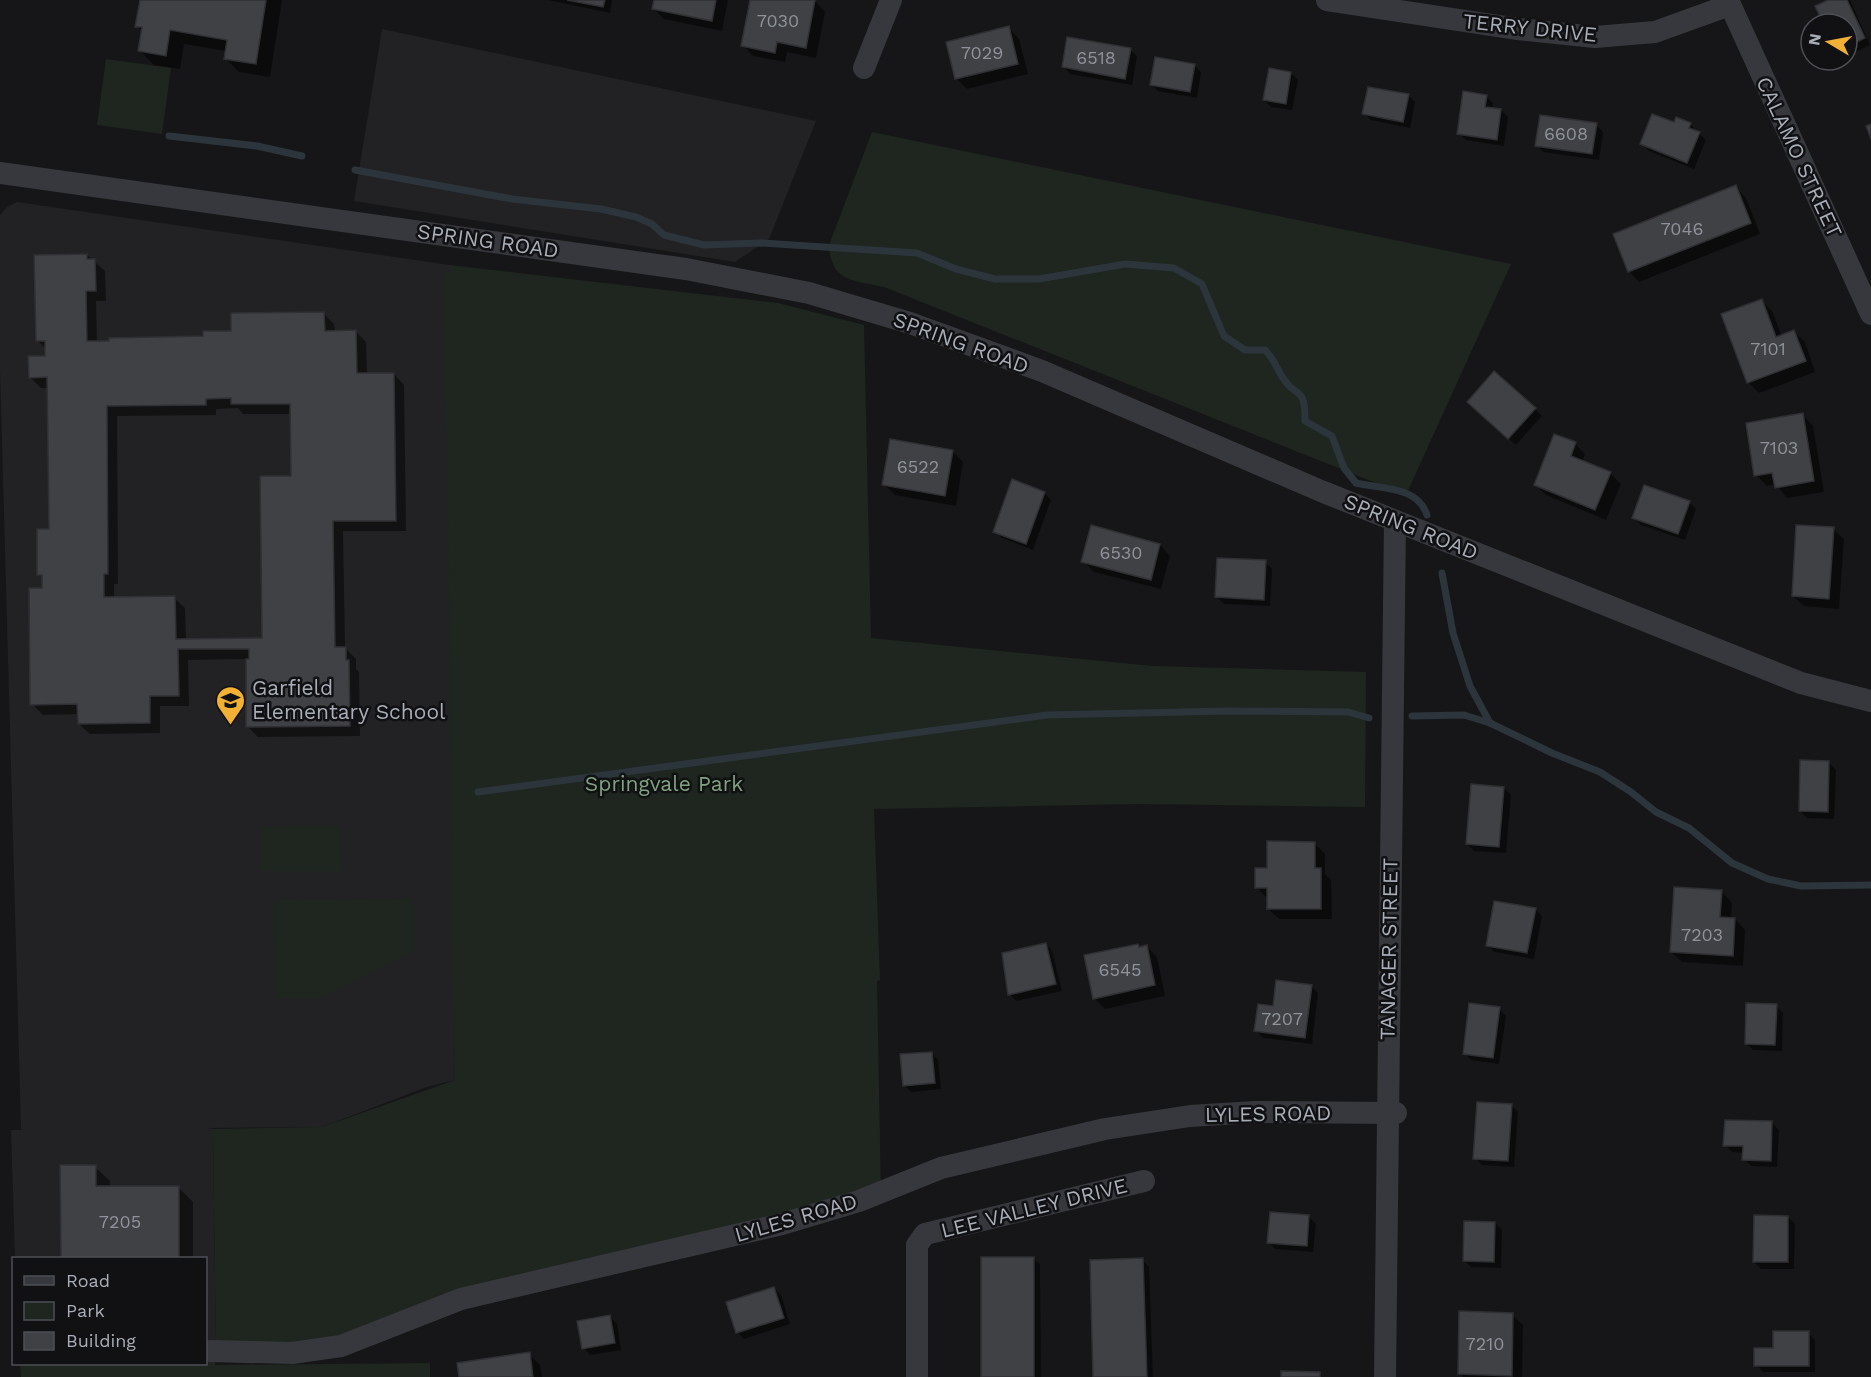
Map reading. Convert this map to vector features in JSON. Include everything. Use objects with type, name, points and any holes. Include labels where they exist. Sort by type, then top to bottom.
[{"type":"street","points":[[864,68],[891,0]]},
{"type":"street","name":"TERRY DRIVE","points":[[1326,0],[1518,29],[1595,37],[1637,35],[1661,31],[1729,2]]},
{"type":"street","name":"CALAMO STREET","points":[[1729,2],[1871,314]]},
{"type":"street","name":"SPRING ROAD","points":[[0,173],[686,269],[809,293],[910,323],[1042,371],[1395,521],[1801,683],[1871,701]]},
{"type":"street","name":"TANAGER STREET","points":[[1385,1377],[1391,1113],[1395,521]]},
{"type":"street","name":"LYLES ROAD","points":[[210,1351],[292,1353],[342,1346],[461,1299],[782,1224],[859,1201],[941,1168],[1105,1129],[1190,1116],[1255,1112],[1391,1113]]},
{"type":"street","name":"LEE VALLEY DRIVE","points":[[917,1377],[918,1245],[925,1234],[1144,1181]]},
{"type":"shaded area","points":[[382,29],[816,121],[769,239],[735,262],[354,201]]},
{"type":"shaded area","name":"Garfield Elementary School","points":[[17,202],[450,265],[455,1080],[427,1087],[322,1127],[207,1128],[213,1129],[216,1349],[207,1350],[207,1257],[15,1257],[11,1130],[21,1130],[0,369],[0,215],[7,207]]},
{"type":"green space","points":[[106,59],[171,68],[162,134],[97,125]]},
{"type":"green space","points":[[872,132],[1511,264],[1406,495],[884,287],[846,278],[834,267],[829,245]]},
{"type":"green space","name":"Springvale Park","points":[[450,265],[778,303],[864,325],[871,638],[1152,666],[1366,672],[1365,807],[1139,804],[874,809],[880,980],[877,981],[881,1197],[430,1303],[356,1348],[216,1350],[215,1365],[430,1363],[430,1377],[21,1377],[20,1365],[207,1365],[207,1350],[216,1349],[213,1129],[322,1127],[455,1080],[445,272],[450,272]]},
{"type":"green space","points":[[341,826],[342,871],[262,871],[262,827]]},
{"type":"green space","points":[[413,899],[414,951],[320,998],[276,998],[274,900]]},
{"type":"building","points":[[140,0],[266,0],[256,64],[224,59],[227,40],[170,30],[166,56],[138,51],[142,27],[135,27]]},
{"type":"building","points":[[567,0],[605,0],[603,7]]},
{"type":"building","points":[[654,0],[716,0],[712,21],[652,9]]},
{"type":"building","points":[[750,0],[815,0],[806,48],[777,42],[775,53],[741,46]]},
{"type":"building","points":[[1828,0],[1847,0],[1853,12],[1818,12],[1815,6]]},
{"type":"building","points":[[1859,25],[1865,38],[1859,41]]},
{"type":"building","points":[[1009,26],[1018,64],[955,79],[946,42]]},
{"type":"building","points":[[1067,37],[1131,48],[1125,79],[1062,67]]},
{"type":"building","points":[[1155,57],[1195,64],[1190,92],[1150,85]]},
{"type":"building","points":[[1269,68],[1291,72],[1286,104],[1263,100]]},
{"type":"building","points":[[1368,87],[1409,94],[1403,122],[1362,114]]},
{"type":"building","points":[[1463,91],[1487,95],[1485,107],[1501,109],[1497,140],[1457,134]]},
{"type":"building","points":[[1652,114],[1674,122],[1676,117],[1691,123],[1689,128],[1700,132],[1687,163],[1640,144]]},
{"type":"building","points":[[1540,115],[1597,123],[1592,154],[1535,146]]},
{"type":"building","points":[[1871,124],[1871,139],[1866,126]]},
{"type":"building","points":[[1736,185],[1751,223],[1628,272],[1613,234]]},
{"type":"building","points":[[87,254],[87,259],[95,259],[96,291],[86,291],[87,341],[109,341],[109,338],[203,336],[203,331],[231,331],[231,313],[324,312],[325,331],[356,330],[357,373],[394,373],[396,521],[333,521],[335,647],[346,647],[346,660],[349,660],[350,726],[246,727],[246,659],[249,659],[249,649],[178,649],[179,696],[150,696],[150,723],[78,724],[77,704],[30,705],[29,588],[42,588],[42,575],[37,575],[37,529],[49,529],[47,377],[29,378],[28,356],[45,356],[45,341],[36,341],[34,255]],"holes":[[[231,398],[231,404],[290,404],[291,476],[260,476],[262,638],[176,639],[175,596],[104,597],[104,574],[108,574],[107,406],[206,405],[206,399]]]},
{"type":"building","points":[[1762,299],[1776,337],[1794,330],[1806,361],[1747,383],[1721,314]]},
{"type":"building","points":[[1494,371],[1536,408],[1508,439],[1467,402]]},
{"type":"building","points":[[1803,413],[1814,481],[1775,488],[1772,473],[1754,476],[1746,423]]},
{"type":"building","points":[[1554,434],[1576,442],[1571,456],[1611,472],[1595,510],[1534,485]]},
{"type":"building","points":[[890,439],[953,450],[945,496],[882,485]]},
{"type":"building","points":[[1012,479],[1045,492],[1026,544],[993,532]]},
{"type":"building","points":[[1644,485],[1690,501],[1678,534],[1632,518]]},
{"type":"building","points":[[1091,525],[1160,544],[1151,580],[1081,562]]},
{"type":"building","points":[[1796,525],[1834,527],[1829,599],[1792,596]]},
{"type":"building","points":[[1217,558],[1266,560],[1264,600],[1215,597]]},
{"type":"building","points":[[1800,760],[1829,761],[1828,812],[1799,811]]},
{"type":"building","points":[[1471,784],[1504,787],[1499,847],[1466,844]]},
{"type":"building","points":[[1267,841],[1315,842],[1315,868],[1321,868],[1321,909],[1267,909],[1267,888],[1255,888],[1255,868],[1267,868]]},
{"type":"building","points":[[1674,887],[1722,890],[1720,917],[1735,918],[1733,956],[1670,952]]},
{"type":"building","points":[[1494,901],[1536,908],[1527,953],[1486,946]]},
{"type":"building","points":[[1046,943],[1056,984],[1008,995],[1002,953]]},
{"type":"building","points":[[1138,944],[1139,947],[1147,945],[1155,985],[1093,999],[1084,955]]},
{"type":"building","points":[[1276,980],[1312,985],[1305,1038],[1254,1031],[1258,1004],[1273,1006]]},
{"type":"building","points":[[1469,1003],[1500,1007],[1493,1058],[1463,1054]]},
{"type":"building","points":[[1746,1003],[1777,1004],[1775,1045],[1745,1044]]},
{"type":"building","points":[[932,1052],[935,1083],[903,1086],[900,1054]]},
{"type":"building","points":[[1477,1102],[1512,1104],[1508,1161],[1473,1159]]},
{"type":"building","points":[[1725,1120],[1772,1121],[1771,1161],[1742,1160],[1743,1146],[1723,1146]]},
{"type":"building","points":[[60,1165],[96,1165],[96,1186],[179,1186],[179,1257],[61,1257]]},
{"type":"building","points":[[1270,1212],[1309,1215],[1307,1246],[1267,1243]]},
{"type":"building","points":[[1754,1215],[1788,1216],[1788,1262],[1753,1262]]},
{"type":"building","points":[[1464,1221],[1495,1222],[1494,1262],[1463,1261]]},
{"type":"building","points":[[981,1257],[1034,1257],[1034,1377],[981,1377]]},
{"type":"building","points":[[1143,1258],[1147,1377],[1093,1377],[1090,1260]]},
{"type":"building","points":[[774,1287],[784,1318],[736,1333],[726,1302]]},
{"type":"building","points":[[1459,1311],[1513,1313],[1512,1376],[1458,1374]]},
{"type":"building","points":[[610,1315],[615,1343],[582,1349],[577,1321]]},
{"type":"building","points":[[1773,1331],[1809,1331],[1809,1366],[1754,1366],[1754,1348],[1773,1348]]},
{"type":"building","points":[[530,1352],[533,1377],[459,1377],[457,1363]]},
{"type":"building","points":[[1281,1371],[1320,1372],[1320,1377],[1281,1377]]},
{"type":"waterway","points":[[169,136],[257,146],[302,156]]},
{"type":"waterway","points":[[355,170],[512,199],[601,209],[636,217],[652,224],[664,235],[704,245],[761,243],[917,253],[956,269],[995,279],[1039,279],[1125,264],[1174,268],[1202,284],[1224,336],[1245,350],[1265,350],[1268,353],[1288,385],[1302,397],[1305,421],[1332,436],[1344,468],[1356,483],[1398,490],[1407,494],[1416,499],[1427,515]]},
{"type":"waterway","points":[[1442,573],[1453,633],[1470,686],[1490,723]]},
{"type":"waterway","points":[[478,792],[1047,715],[1228,711],[1348,712],[1369,718]]},
{"type":"waterway","points":[[1412,716],[1464,715],[1490,723],[1552,753],[1600,772],[1656,812],[1689,828],[1732,863],[1768,879],[1801,886],[1871,885]]},
{"type":"place","name":"Garfield Elementary School","points":[[231,726]]}]
